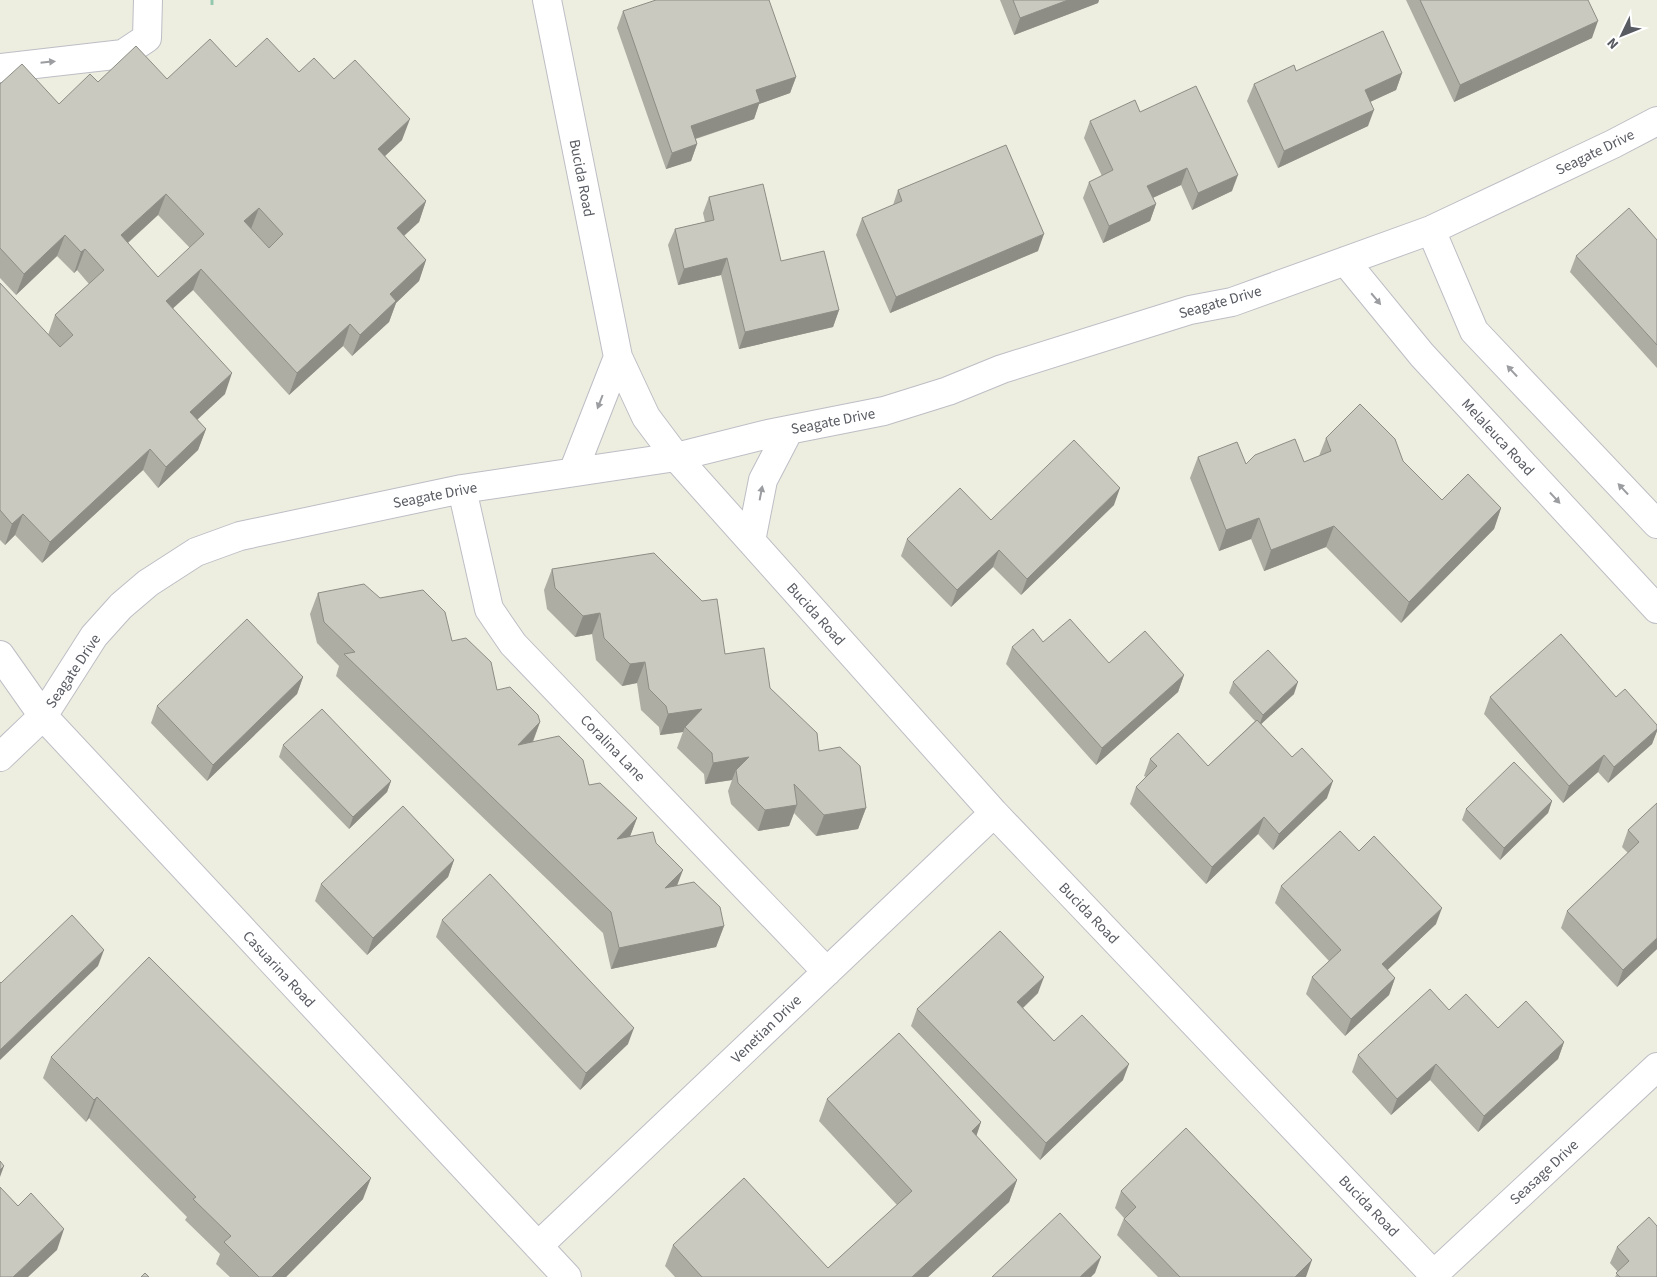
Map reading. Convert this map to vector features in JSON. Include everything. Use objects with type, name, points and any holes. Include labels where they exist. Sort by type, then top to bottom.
[{"type":"street","points":[[0,68],[123,54],[147,38],[148,0]]},
{"type":"street","name":"Bucida Road","points":[[547,0],[618,356],[646,417],[676,457],[994,813],[1434,1276]]},
{"type":"street","name":"Seagate Drive","points":[[0,757],[43,716],[94,636],[116,612],[148,583],[196,552],[240,536],[462,489],[676,457],[789,430],[884,411],[948,391],[1002,369],[1190,310],[1232,302],[1431,230],[1613,144],[1657,121]]},
{"type":"street","points":[[1431,230],[1474,331],[1657,524]]},
{"type":"street","name":"Melaleuca Road","points":[[1345,261],[1422,355],[1657,609]]},
{"type":"street","points":[[573,472],[618,356]]},
{"type":"street","points":[[752,541],[763,480],[789,430]]},
{"type":"street","name":"Coralina Lane","points":[[462,489],[489,609],[513,644],[827,972]]},
{"type":"street","name":"Casuarina Road","points":[[0,655],[43,716],[567,1277]]},
{"type":"street","name":"Venetian Drive","points":[[538,1246],[994,813]]},
{"type":"street","name":"Seasage Drive","points":[[1434,1276],[1657,1066]]},
{"type":"building","points":[[656,0],[769,0],[796,77],[756,90],[760,102],[691,126],[697,144],[672,153],[623,11]]},
{"type":"building","points":[[1013,0],[1068,0],[1020,18]]},
{"type":"building","points":[[1420,0],[1588,0],[1598,21],[1460,85]]},
{"type":"building","points":[[1383,31],[1402,73],[1365,90],[1374,110],[1284,151],[1254,84],[1294,65],[1296,71]]},
{"type":"building","points":[[267,38],[299,72],[314,58],[334,79],[355,60],[410,119],[378,149],[426,201],[397,228],[426,260],[390,294],[396,301],[360,335],[350,324],[297,373],[201,269],[166,301],[232,373],[190,412],[206,429],[166,467],[150,449],[50,542],[23,514],[12,524],[0,510],[0,283],[60,347],[73,335],[55,315],[104,270],[85,249],[81,252],[65,235],[24,274],[0,248],[0,84],[22,64],[59,104],[90,74],[98,82],[136,46],[167,79],[210,39],[236,67]],"holes":[[[166,194],[204,234],[158,277],[121,235]],[[259,208],[283,234],[269,248],[244,221]]]},
{"type":"building","points":[[1196,86],[1238,175],[1198,193],[1187,168],[1147,186],[1156,204],[1109,226],[1089,182],[1113,170],[1090,121],[1135,100],[1140,112]]},
{"type":"building","points":[[1006,145],[1044,234],[896,297],[862,218],[902,201],[898,190]]},
{"type":"building","points":[[763,184],[781,261],[824,251],[839,310],[745,332],[727,258],[684,269],[675,229],[714,220],[709,197]]},
{"type":"building","points":[[1629,208],[1657,240],[1657,345],[1576,256]]},
{"type":"building","points":[[1360,404],[1395,439],[1403,461],[1442,500],[1468,474],[1501,508],[1409,602],[1334,526],[1271,550],[1259,518],[1226,530],[1198,457],[1237,442],[1246,464],[1255,455],[1295,439],[1304,462],[1331,451],[1326,438]]},
{"type":"building","points":[[1074,440],[1120,488],[1027,579],[999,550],[957,590],[907,539],[960,488],[991,520]]},
{"type":"building","points":[[654,553],[702,601],[717,599],[725,654],[764,648],[770,688],[817,733],[819,751],[840,747],[860,766],[866,808],[824,815],[794,784],[797,805],[765,810],[738,783],[736,770],[749,757],[713,763],[712,753],[685,727],[702,709],[668,714],[666,706],[649,689],[645,662],[630,664],[604,638],[600,613],[583,616],[555,588],[552,569]]},
{"type":"building","points":[[364,584],[380,598],[423,590],[445,612],[452,641],[466,638],[491,662],[497,690],[510,687],[538,715],[540,722],[518,745],[559,736],[583,760],[589,785],[600,783],[637,818],[617,839],[653,832],[656,843],[683,870],[665,888],[694,882],[720,907],[724,926],[619,948],[611,912],[344,654],[355,652],[324,622],[318,593]]},
{"type":"building","points":[[247,619],[303,677],[213,765],[157,706]]},
{"type":"building","points":[[1070,619],[1109,663],[1145,631],[1184,675],[1102,748],[1012,647],[1033,629],[1043,642]]},
{"type":"building","points":[[1561,634],[1616,697],[1625,689],[1657,725],[1657,729],[1614,767],[1604,755],[1569,786],[1490,697]]},
{"type":"building","points":[[1268,650],[1298,682],[1263,715],[1233,682]]},
{"type":"building","points":[[322,709],[391,781],[353,817],[283,745]]},
{"type":"building","points":[[1257,720],[1292,757],[1302,748],[1333,781],[1279,834],[1264,817],[1212,867],[1136,787],[1157,766],[1150,759],[1178,733],[1208,766]]},
{"type":"building","points":[[1514,762],[1552,801],[1504,848],[1466,809]]},
{"type":"building","points":[[1657,803],[1657,938],[1623,970],[1567,911],[1639,842],[1628,830]]},
{"type":"building","points":[[403,806],[454,860],[373,938],[321,884]]},
{"type":"building","points":[[1340,831],[1359,851],[1374,836],[1442,908],[1382,964],[1395,978],[1351,1019],[1312,977],[1341,950],[1281,886]]},
{"type":"building","points":[[490,874],[634,1028],[586,1073],[442,920]]},
{"type":"building","points":[[72,915],[104,950],[0,1050],[0,982]]},
{"type":"building","points":[[1000,931],[1044,977],[1017,1002],[1054,1041],[1082,1015],[1129,1064],[1046,1143],[917,1009]]},
{"type":"building","points":[[149,957],[371,1178],[272,1277],[259,1277],[224,1242],[231,1236],[193,1199],[196,1197],[97,1097],[94,1100],[51,1057]]},
{"type":"building","points":[[1430,989],[1449,1010],[1466,994],[1498,1028],[1526,1001],[1564,1042],[1484,1116],[1436,1064],[1397,1099],[1358,1055]]},
{"type":"building","points":[[899,1033],[981,1122],[972,1131],[1017,1180],[912,1277],[702,1277],[673,1245],[744,1178],[828,1268],[912,1191],[827,1099]]},
{"type":"building","points":[[1186,1128],[1312,1260],[1295,1277],[1180,1277],[1124,1219],[1136,1207],[1121,1191]]},
{"type":"building","points":[[0,1161],[4,1166],[0,1170]]},
{"type":"building","points":[[0,1187],[18,1206],[31,1193],[64,1229],[13,1277],[0,1277]]},
{"type":"building","points":[[1060,1213],[1101,1257],[1080,1277],[992,1277]]},
{"type":"building","points":[[1649,1217],[1657,1226],[1657,1277],[1620,1277],[1616,1273],[1629,1261],[1617,1247]]},
{"type":"building","points":[[145,1273],[149,1277],[141,1277]]}]
